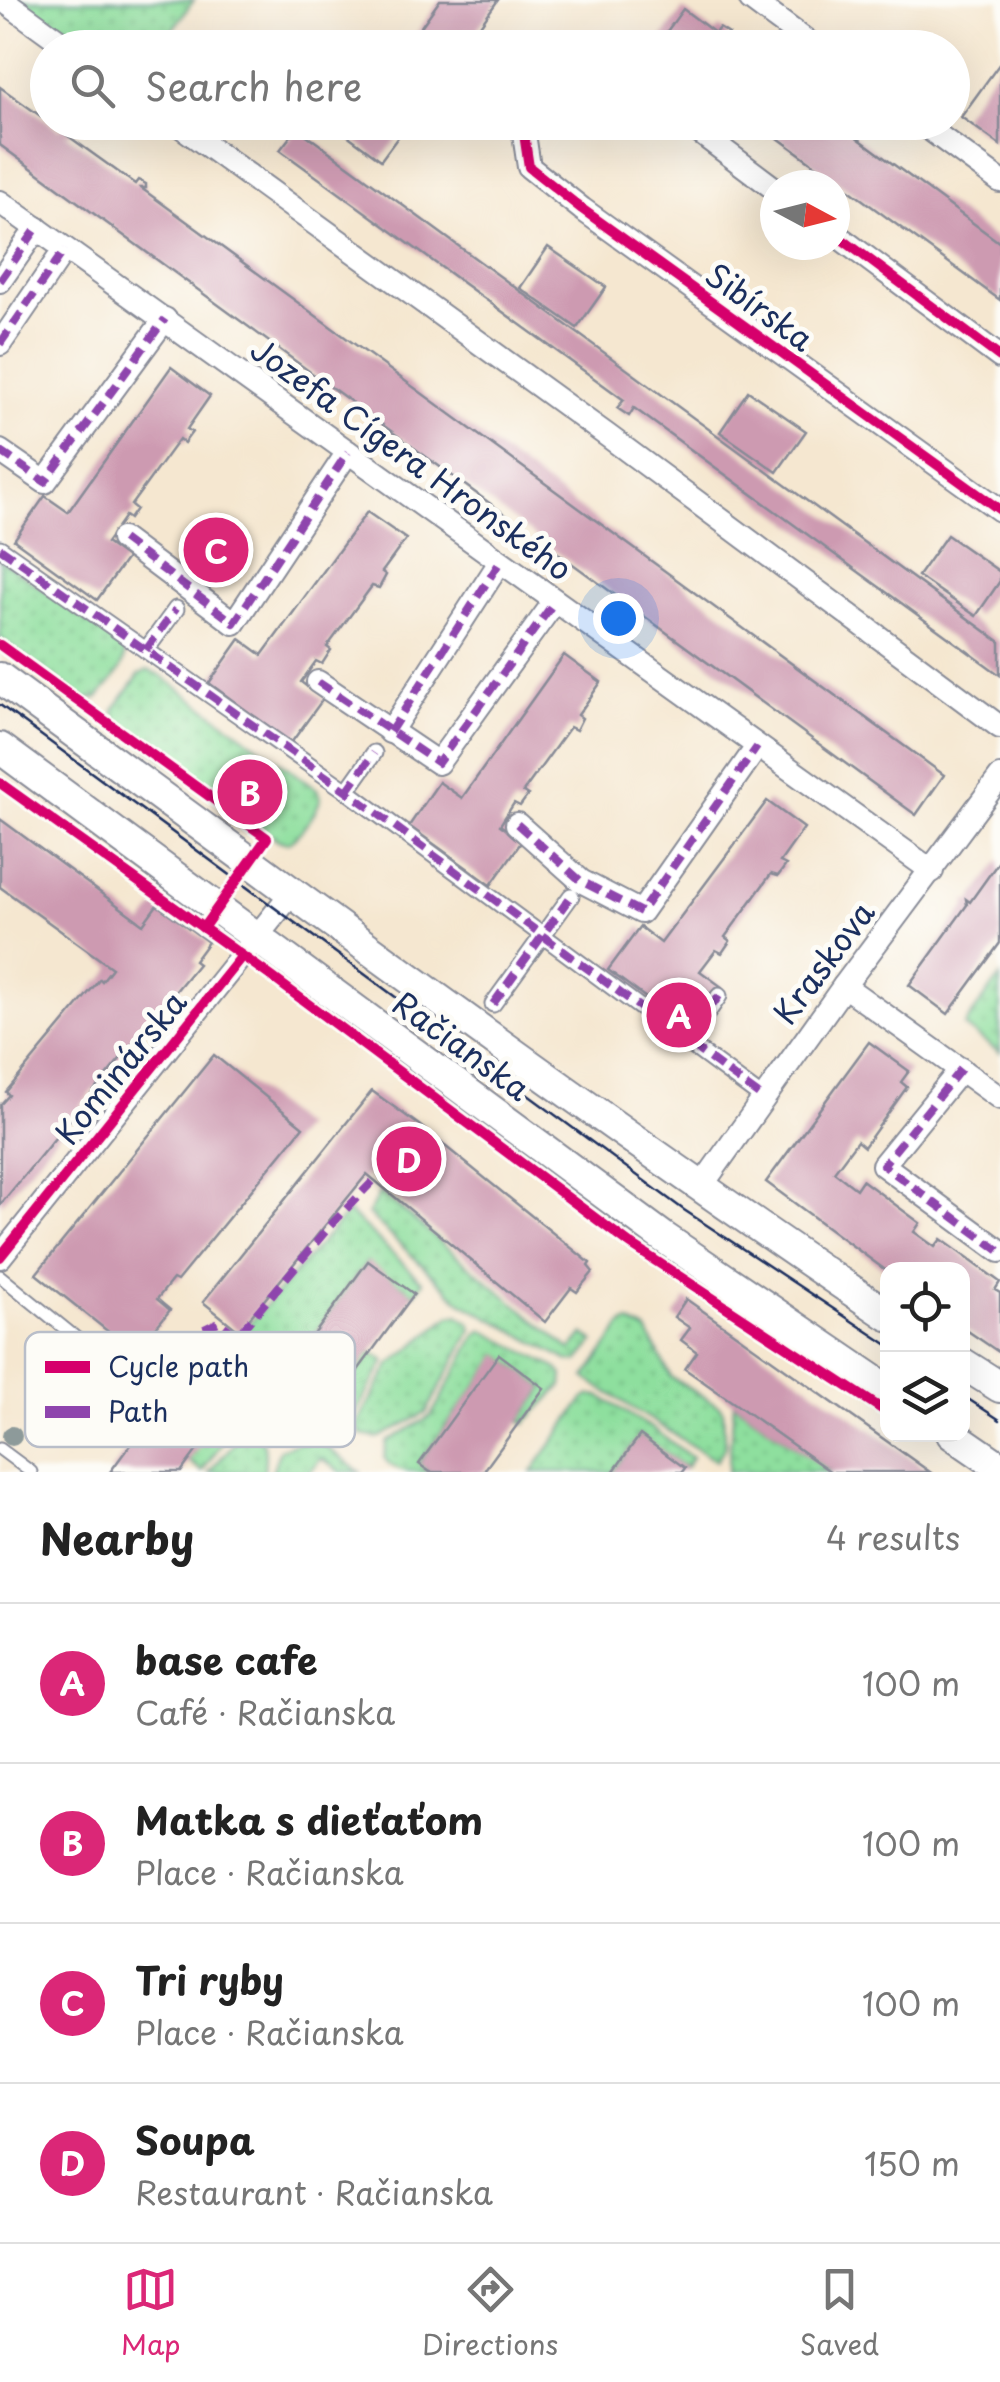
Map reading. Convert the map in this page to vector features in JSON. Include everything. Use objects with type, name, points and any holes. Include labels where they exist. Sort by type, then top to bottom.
[{"type":"main road","name":"Račianska","points":[[0,678],[700,1188],[880,1310]]},
{"type":"main road","name":"Račianska","points":[[0,748],[664,1237],[880,1385]]},
{"type":"main road","points":[[970,1368],[1000,1386]]},
{"type":"main road","points":[[964,1442],[1000,1467]]},
{"type":"street","points":[[3,0],[44,30]]},
{"type":"street","points":[[750,0],[791,30]]},
{"type":"street","points":[[200,140],[1000,727]]},
{"type":"street","name":"Sibírska","points":[[525,140],[530,166],[582,209],[1000,510]]},
{"type":"street","points":[[710,140],[760,178]]},
{"type":"street","points":[[945,140],[1000,180]]},
{"type":"street","name":"Jozefa Cígera Hronského","points":[[0,202],[932,871]]},
{"type":"street","points":[[0,281],[37,228]]},
{"type":"street","points":[[850,245],[1000,357]]},
{"type":"street","points":[[0,344],[65,249]]},
{"type":"street","points":[[0,451],[45,482],[165,320]]},
{"type":"street","points":[[122,539],[234,622],[348,452]]},
{"type":"street","points":[[0,548],[346,791],[764,1099]]},
{"type":"street","points":[[390,732],[500,562]]},
{"type":"street","points":[[318,682],[438,763],[555,601]]},
{"type":"street","points":[[146,650],[176,609]]},
{"type":"street","points":[[517,824],[582,881],[641,912],[757,747]]},
{"type":"street","points":[[346,791],[374,753]]},
{"type":"street","name":"Kraskova","points":[[700,1188],[1000,776]]},
{"type":"street","name":"Kominárska","points":[[0,1257],[292,894]]},
{"type":"street","points":[[493,1004],[571,896]]},
{"type":"street","points":[[844,986],[1000,1098]]},
{"type":"street","points":[[687,1043],[719,996]]},
{"type":"street","points":[[962,1069],[883,1166],[1000,1251]]},
{"type":"lane","points":[[0,1276],[69,1332]]},
{"type":"lane","points":[[0,1449],[31,1472]]},
{"type":"green space","points":[[19,0],[194,0],[172,30],[60,30]]},
{"type":"green space","points":[[0,559],[122,646],[122,666],[98,698],[83,699],[0,638]]},
{"type":"green space","points":[[147,670],[159,674],[317,789],[321,797],[303,829],[287,843],[278,840],[116,724],[114,710]]},
{"type":"green space","points":[[1000,977],[1000,1053],[964,1026]]},
{"type":"green space","points":[[380,1192],[571,1350],[584,1334],[594,1342],[578,1361],[569,1361],[461,1302],[368,1214]]},
{"type":"green space","points":[[348,1212],[423,1282],[414,1294],[367,1262],[316,1332],[242,1332]]},
{"type":"green space","points":[[458,1315],[470,1322],[472,1329],[426,1413],[378,1438],[361,1435],[357,1424],[390,1365],[450,1316]]},
{"type":"green space","points":[[628,1322],[647,1331],[671,1377],[723,1411],[725,1447],[716,1461],[585,1378]]},
{"type":"green space","points":[[483,1330],[558,1369],[563,1375],[562,1386],[524,1424],[520,1421],[544,1388],[499,1355],[419,1463],[430,1472],[392,1466],[384,1457],[387,1442],[431,1416],[476,1335]]},
{"type":"green space","points":[[371,1352],[385,1361],[355,1414],[355,1356]]},
{"type":"green space","points":[[591,1395],[658,1432],[692,1458],[685,1468],[640,1435],[613,1472],[532,1472],[584,1399]]},
{"type":"green space","points":[[734,1403],[831,1472],[728,1472]]},
{"type":"green space","points":[[189,1447],[219,1447],[202,1471],[189,1461]]},
{"type":"green space","points":[[231,1447],[264,1447],[264,1472],[209,1472]]},
{"type":"green space","points":[[326,1447],[360,1472],[341,1472],[321,1458],[310,1472],[272,1472],[280,1449]]},
{"type":"building","points":[[440,0],[498,0],[477,30],[419,30]]},
{"type":"building","points":[[683,9],[711,30],[668,30]]},
{"type":"building","points":[[1000,63],[1000,145],[970,123],[970,105]]},
{"type":"building","points":[[0,87],[30,108],[30,140],[74,140],[135,184],[138,180],[146,184],[146,188],[141,188],[944,775],[916,815],[0,145]]},
{"type":"building","points":[[288,140],[313,140],[1000,642],[1000,675],[634,408],[629,416],[617,408],[624,400],[280,150]]},
{"type":"building","points":[[354,140],[396,140],[381,160]]},
{"type":"building","points":[[781,140],[860,140],[1000,243],[1000,300],[850,191],[850,170],[822,170]]},
{"type":"building","points":[[548,247],[606,287],[577,328],[520,288]]},
{"type":"building","points":[[171,367],[210,396],[187,429],[192,432],[184,443],[179,439],[131,505],[136,509],[129,519],[125,516],[106,543],[127,558],[97,600],[14,540],[45,496],[68,512]]},
{"type":"building","points":[[748,391],[806,431],[777,472],[720,432]]},
{"type":"building","points":[[367,512],[406,539],[382,572],[386,575],[379,588],[372,586],[327,647],[331,650],[322,664],[316,661],[301,682],[323,699],[291,743],[209,683],[240,639],[262,655]]},
{"type":"building","points":[[947,535],[1000,572],[1000,581],[976,616],[918,576]]},
{"type":"building","points":[[564,655],[601,682],[578,715],[582,718],[576,730],[570,727],[523,792],[528,795],[520,806],[514,803],[500,825],[522,841],[491,885],[409,826],[439,782],[462,798]]},
{"type":"building","points":[[767,801],[804,828],[780,862],[786,865],[778,876],[771,874],[725,937],[730,941],[722,953],[716,950],[700,971],[722,987],[691,1031],[608,970],[640,927],[661,943]]},
{"type":"building","points":[[0,819],[143,924],[157,905],[208,942],[194,961],[198,964],[0,1205],[0,1105],[9,1095],[6,1092],[112,968],[0,887]]},
{"type":"building","points":[[1000,860],[1000,943],[948,1014],[909,985],[967,905],[966,899],[970,902]]},
{"type":"building","points":[[869,1042],[909,1071],[901,1082],[907,1087],[864,1147],[857,1141],[834,1172],[856,1189],[862,1180],[920,1223],[914,1232],[935,1247],[941,1239],[1000,1282],[995,1290],[1000,1293],[1000,1353],[970,1332],[970,1262],[880,1262],[880,1266],[766,1182]]},
{"type":"building","points":[[214,1055],[303,1127],[177,1281],[173,1279],[157,1299],[170,1310],[152,1332],[109,1332],[36,1274]]},
{"type":"building","points":[[372,1091],[590,1263],[593,1272],[577,1292],[571,1288],[545,1322],[367,1174],[239,1331],[203,1302]]},
{"type":"building","points":[[368,1261],[414,1294],[355,1374],[355,1332],[316,1332]]},
{"type":"building","points":[[686,1299],[880,1437],[880,1442],[888,1442],[930,1472],[831,1472],[685,1369],[697,1352],[681,1340],[690,1328],[674,1317]]},
{"type":"building","points":[[499,1354],[544,1388],[483,1472],[430,1472],[419,1464]]},
{"type":"building","points":[[640,1435],[685,1468],[682,1472],[613,1472]]},
{"type":"building","points":[[128,1447],[199,1447],[181,1472],[110,1472]]},
{"type":"tram line","points":[[0,705],[684,1210],[880,1340]]},
{"type":"tram line","points":[[970,1400],[1000,1420]]},
{"type":"marked path","points":[[0,281],[37,228]]},
{"type":"marked path","points":[[0,344],[65,249]]},
{"type":"marked path","points":[[0,451],[45,482],[165,319]]},
{"type":"marked path","points":[[122,539],[234,623],[348,452]]},
{"type":"marked path","points":[[0,548],[347,791],[764,1099]]},
{"type":"marked path","points":[[390,732],[500,562]]},
{"type":"marked path","points":[[318,682],[438,763],[555,601]]},
{"type":"marked path","points":[[146,650],[176,609]]},
{"type":"marked path","points":[[517,824],[581,881],[641,912],[757,747]]},
{"type":"marked path","points":[[347,791],[374,753]]},
{"type":"marked path","points":[[493,1004],[571,896]]},
{"type":"marked path","points":[[687,1043],[719,996]]},
{"type":"marked path","points":[[961,1069],[883,1165],[1000,1251]]},
{"type":"marked path","points":[[240,1332],[374,1180]]},
{"type":"marked path","points":[[204,1329],[219,1322],[232,1332]]},
{"type":"cycle path","points":[[525,140],[529,167],[582,209],[1000,510]]},
{"type":"cycle path","points":[[850,245],[1000,357]]},
{"type":"cycle path","points":[[0,645],[267,838],[203,928]]},
{"type":"cycle path","points":[[0,783],[272,977],[630,1244],[880,1408]]},
{"type":"cycle path","points":[[0,1257],[242,956]]},
{"type":"place","name":"Tri ryby","points":[[216,550]]},
{"type":"place","name":"Matka s dieťaťom","points":[[250,792]]},
{"type":"place","name":"base cafe","points":[[679,1015]]},
{"type":"place","name":"Soupa","points":[[409,1159]]}]
